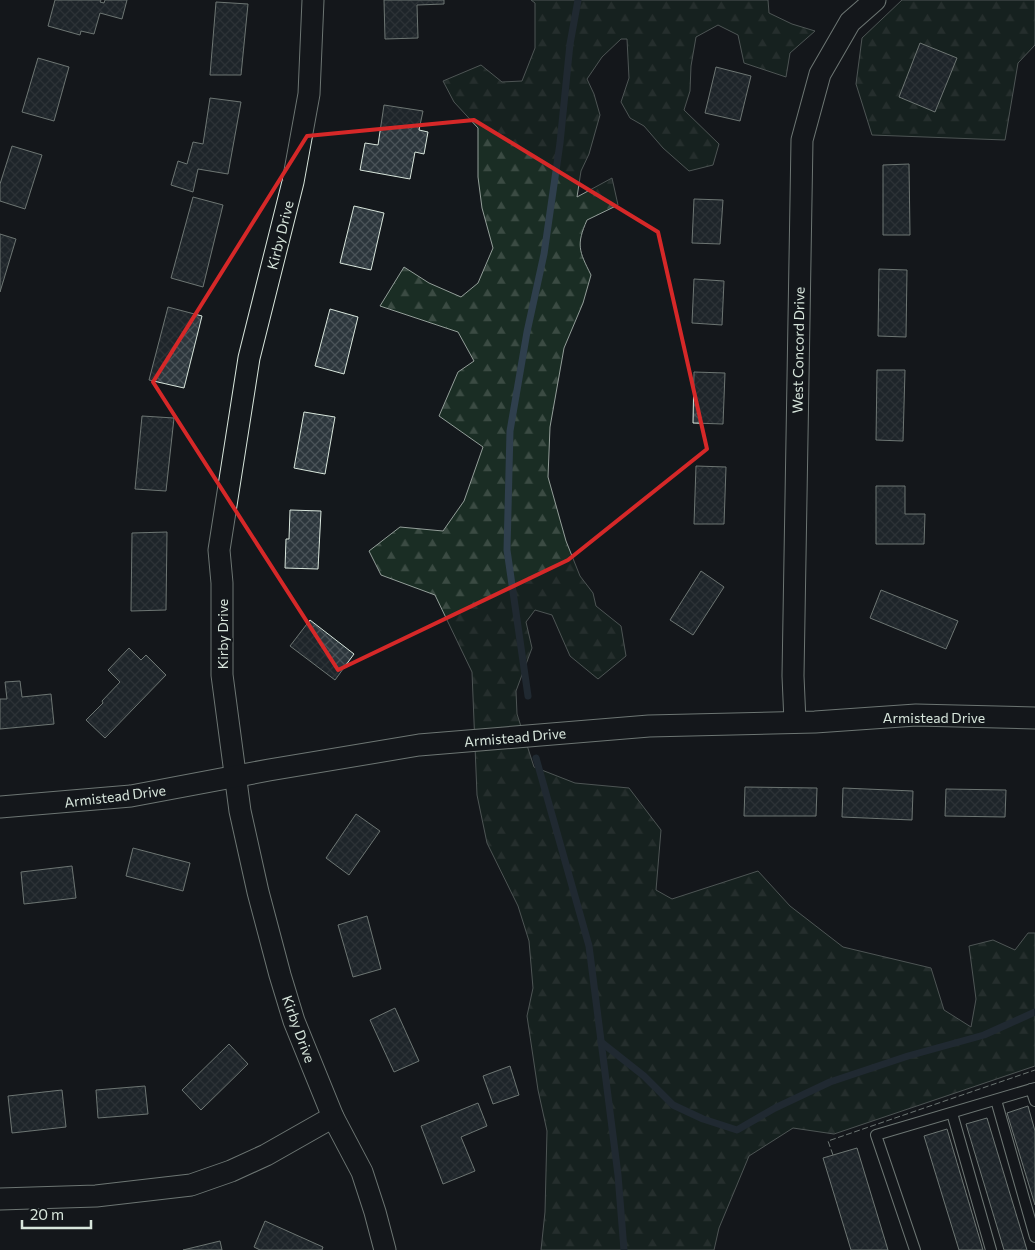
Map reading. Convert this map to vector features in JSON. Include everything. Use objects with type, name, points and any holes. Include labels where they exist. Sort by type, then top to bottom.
[{"type":"street","name":"Kirby Drive","points":[[313,0],[307,103],[293,182],[249,358],[220,550],[222,675],[240,811],[258,892],[280,975],[294,1021],[333,1117],[362,1172],[385,1250]]},
{"type":"street","name":"West Concord Drive","points":[[795,722],[793,676],[802,140],[820,74],[850,22],[875,0]]},
{"type":"street","name":"Armistead Drive","points":[[0,807],[131,796],[235,776],[419,745],[649,726],[795,722],[916,715],[1035,718]]},
{"type":"street","points":[[0,1199],[96,1196],[191,1185],[231,1171],[266,1155],[333,1117]]},
{"type":"lane","points":[[915,1250],[876,1135],[1033,1088],[1035,1101]]},
{"type":"lane","points":[[996,1100],[1035,1236]]},
{"type":"lane","points":[[952,1112],[991,1250]]},
{"type":"highlighted area","points":[[474,120],[658,232],[707,449],[568,560],[338,670],[153,382],[307,136]]},
{"type":"green space","points":[[531,0],[768,0],[769,13],[792,24],[815,31],[790,53],[786,77],[744,63],[738,35],[718,25],[696,37],[691,66],[690,91],[684,110],[719,144],[713,165],[689,171],[663,148],[644,126],[630,118],[621,102],[629,78],[627,39],[621,39],[602,57],[587,79],[600,115],[589,154],[581,171],[577,197],[612,178],[618,205],[587,220],[581,236],[580,248],[591,275],[583,303],[564,348],[550,427],[548,477],[566,541],[580,576],[593,593],[596,606],[621,626],[626,656],[598,679],[570,656],[552,615],[535,610],[526,622],[532,648],[516,691],[517,714],[534,767],[575,783],[629,788],[661,830],[656,890],[672,899],[758,871],[790,906],[843,947],[931,968],[944,1010],[971,1027],[976,999],[969,946],[993,940],[1015,950],[1028,933],[1035,933],[1035,1066],[834,1134],[793,1128],[749,1156],[719,1228],[714,1250],[541,1250],[545,1212],[547,1131],[538,1090],[527,1016],[533,988],[529,941],[518,906],[487,843],[477,795],[472,672],[435,595],[381,575],[369,551],[400,527],[443,531],[464,501],[483,447],[439,416],[458,372],[474,361],[458,332],[380,306],[404,267],[429,283],[461,297],[478,283],[493,248],[482,208],[478,177],[478,128],[454,102],[443,81],[481,65],[502,82],[522,81],[535,48],[535,3]]},
{"type":"green space","points":[[902,0],[1035,0],[1035,45],[1018,63],[1005,140],[872,135],[856,84],[862,38]]},
{"type":"building","points":[[55,0],[101,0],[100,2],[104,3],[105,0],[127,0],[122,19],[100,13],[94,34],[81,31],[80,35],[48,26]]},
{"type":"building","points":[[384,0],[444,0],[444,4],[417,5],[418,38],[385,39]]},
{"type":"building","points":[[216,2],[248,4],[241,75],[210,75]]},
{"type":"building","points":[[920,43],[957,58],[935,112],[899,97]]},
{"type":"building","points":[[38,58],[69,67],[54,121],[22,112]]},
{"type":"building","points":[[716,67],[751,76],[740,121],[705,113]]},
{"type":"building","points":[[210,98],[241,102],[228,174],[198,169],[193,192],[171,185],[178,161],[187,164],[193,142],[203,144]]},
{"type":"building","points":[[384,105],[423,111],[419,130],[428,132],[424,154],[415,152],[410,179],[360,170],[365,143],[378,145]]},
{"type":"building","points":[[12,146],[42,155],[25,209],[0,201],[0,184]]},
{"type":"building","points":[[909,164],[910,235],[883,235],[883,165]]},
{"type":"building","points":[[193,197],[223,205],[203,287],[171,278]]},
{"type":"building","points":[[694,199],[723,200],[720,244],[692,243]]},
{"type":"building","points":[[354,206],[384,213],[371,270],[340,263]]},
{"type":"building","points":[[0,234],[16,239],[0,292]]},
{"type":"building","points":[[879,269],[907,270],[906,337],[878,336]]},
{"type":"building","points":[[694,279],[724,281],[722,325],[692,323]]},
{"type":"building","points":[[168,307],[202,316],[184,388],[149,380]]},
{"type":"building","points":[[330,309],[358,317],[344,374],[315,366]]},
{"type":"building","points":[[877,370],[905,370],[903,441],[876,440]]},
{"type":"building","points":[[694,372],[725,373],[723,424],[693,423]]},
{"type":"building","points":[[304,412],[335,417],[325,474],[294,468]]},
{"type":"building","points":[[142,416],[174,418],[166,491],[135,489]]},
{"type":"building","points":[[696,466],[726,467],[724,524],[694,524]]},
{"type":"building","points":[[876,486],[905,486],[905,514],[925,514],[924,544],[876,544]]},
{"type":"building","points":[[290,510],[321,511],[318,569],[285,568]]},
{"type":"building","points":[[167,532],[166,610],[131,611],[132,533]]},
{"type":"building","points":[[701,571],[724,587],[693,635],[670,620]]},
{"type":"building","points":[[881,590],[958,621],[946,649],[870,618]]},
{"type":"building","points":[[310,620],[354,654],[335,680],[290,646]]},
{"type":"building","points":[[129,648],[141,660],[146,655],[166,675],[105,738],[86,720],[120,682],[108,670]]},
{"type":"building","points":[[20,681],[22,697],[51,694],[54,724],[0,729],[0,699],[7,699],[5,682]]},
{"type":"building","points":[[745,787],[817,788],[816,816],[744,816]]},
{"type":"building","points":[[843,788],[913,791],[912,820],[842,817]]},
{"type":"building","points":[[946,789],[1006,790],[1005,817],[945,816]]},
{"type":"building","points":[[356,814],[380,831],[349,875],[326,858]]},
{"type":"building","points":[[133,848],[190,863],[183,891],[126,876]]},
{"type":"building","points":[[72,866],[76,898],[24,904],[21,872]]},
{"type":"building","points":[[367,916],[381,969],[353,977],[338,925]]},
{"type":"building","points":[[395,1008],[419,1061],[394,1072],[370,1020]]},
{"type":"building","points":[[229,1044],[248,1064],[201,1110],[182,1090]]},
{"type":"building","points":[[510,1066],[519,1095],[493,1104],[483,1076]]},
{"type":"building","points":[[145,1086],[148,1114],[98,1118],[96,1090]]},
{"type":"building","points":[[62,1090],[66,1127],[12,1133],[8,1096]]},
{"type":"building","points":[[478,1103],[487,1126],[461,1137],[475,1171],[443,1184],[421,1126]]},
{"type":"building","points":[[1028,1106],[1035,1131],[1035,1205],[1007,1113]]},
{"type":"building","points":[[987,1118],[1027,1250],[1004,1250],[966,1124]]},
{"type":"building","points":[[947,1129],[983,1250],[959,1250],[924,1136]]},
{"type":"building","points":[[857,1148],[888,1250],[851,1250],[823,1158]]},
{"type":"building","points":[[265,1221],[323,1247],[322,1250],[260,1250],[254,1247]]},
{"type":"building","points":[[220,1241],[222,1250],[183,1250]]},
{"type":"waterway","points":[[528,696],[507,550],[510,431],[527,332],[544,254],[560,143],[570,44],[578,0]]},
{"type":"waterway","points":[[536,758],[589,946],[618,1175],[624,1250]]},
{"type":"waterway","points":[[601,1042],[644,1076],[673,1105],[703,1119],[737,1130],[775,1108],[830,1082],[908,1056],[984,1035],[1035,1012]]},
{"type":"fence","points":[[833,1155],[828,1141],[1035,1070]]}]
